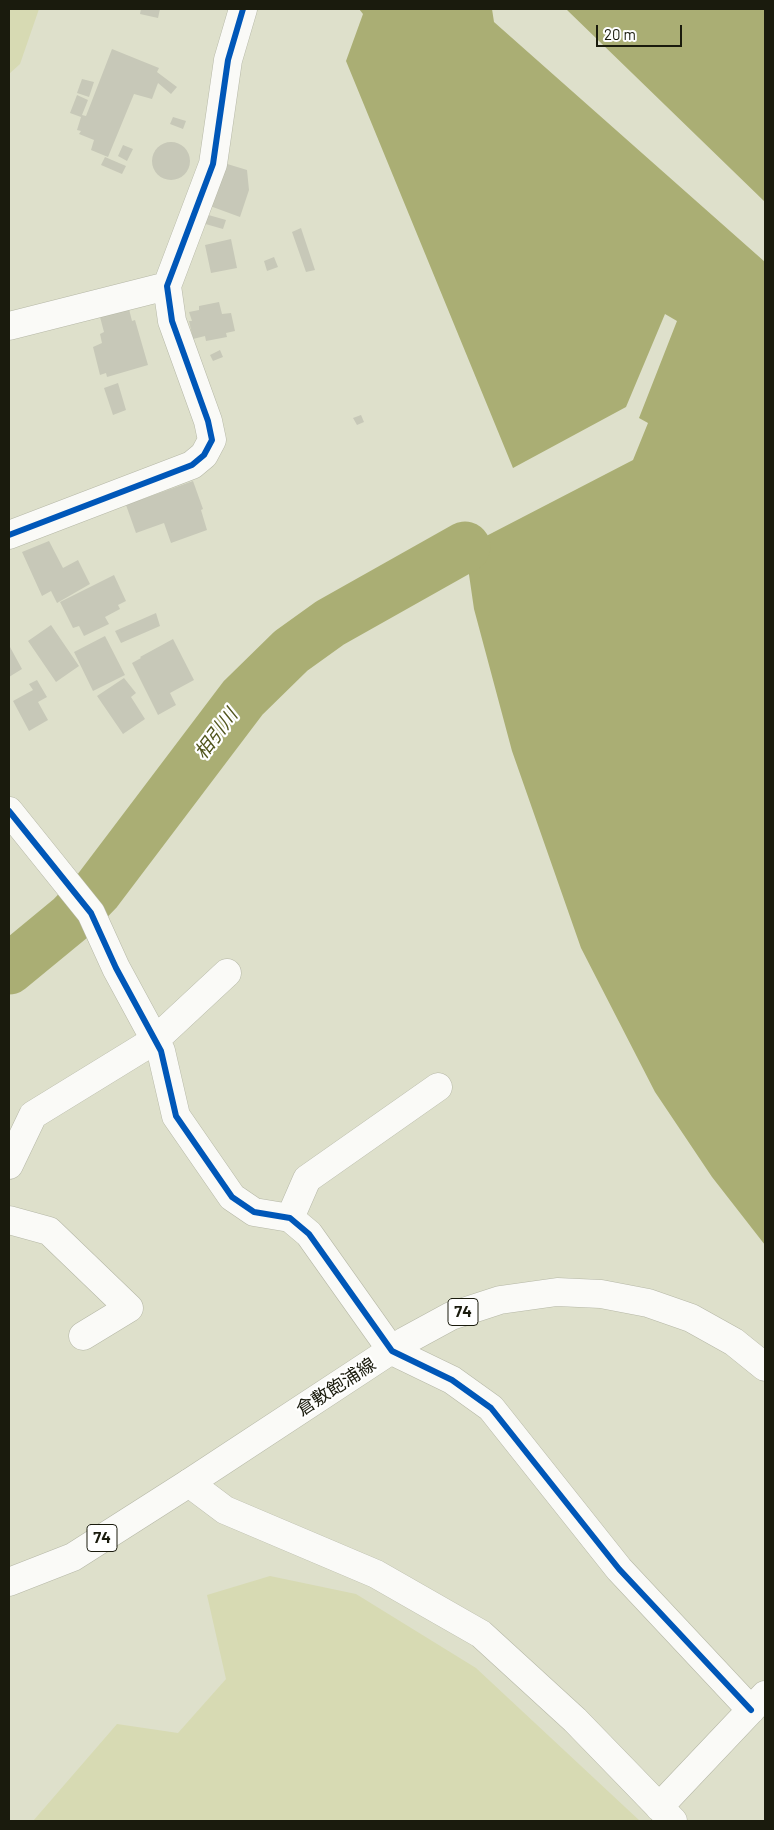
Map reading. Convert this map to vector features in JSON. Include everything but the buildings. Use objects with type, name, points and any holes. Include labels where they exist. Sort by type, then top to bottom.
[{"type":"street","points":[[9,535],[192,465],[204,455],[212,440],[208,421],[172,321],[167,286],[213,164],[228,60],[243,9]]},
{"type":"street","points":[[9,326],[167,286]]},
{"type":"street","points":[[9,811],[84,904],[161,1051],[176,1116],[232,1197],[254,1212],[290,1218],[309,1234],[392,1351],[452,1380],[491,1408],[619,1569],[758,1703],[666,1814],[575,1720],[482,1634],[376,1574],[225,1510],[189,1483]]},
{"type":"street","points":[[9,1165],[33,1115],[155,1040],[227,973]]},
{"type":"street","points":[[290,1218],[307,1179],[438,1087]]},
{"type":"street","points":[[9,1220],[49,1231],[129,1308],[83,1336]]},
{"type":"street","name":"倉敷飽浦線","points":[[9,1582],[73,1557],[405,1342],[451,1316],[500,1300],[566,1292],[602,1294],[648,1303],[691,1318],[734,1342],[765,1367]]},
{"type":"shaded area","points":[[9,9],[39,9],[20,64],[9,74]]},
{"type":"shaded area","points":[[359,9],[492,9],[494,22],[765,262],[765,1245],[712,1177],[655,1092],[581,948],[512,751],[474,609],[465,547],[633,460],[648,423],[639,418],[677,321],[665,314],[626,407],[513,468],[346,61],[363,14]]},
{"type":"shaded area","points":[[566,9],[765,9],[765,202]]},
{"type":"shaded area","points":[[270,1576],[356,1594],[476,1668],[640,1821],[33,1821],[117,1724],[178,1733],[226,1679],[207,1595]]},
{"type":"waterway","name":"相引川","points":[[9,969],[71,918],[97,891],[243,698],[291,651],[330,623],[465,547]]},
{"type":"cycle path","points":[[9,535],[192,465],[204,455],[212,440],[208,421],[172,321],[167,286],[213,164],[228,60],[243,9]]},
{"type":"cycle path","points":[[9,811],[91,913],[116,968],[161,1051],[176,1116],[232,1197],[254,1212],[290,1218],[309,1234],[392,1351],[452,1380],[491,1408],[619,1569],[751,1710]]}]
